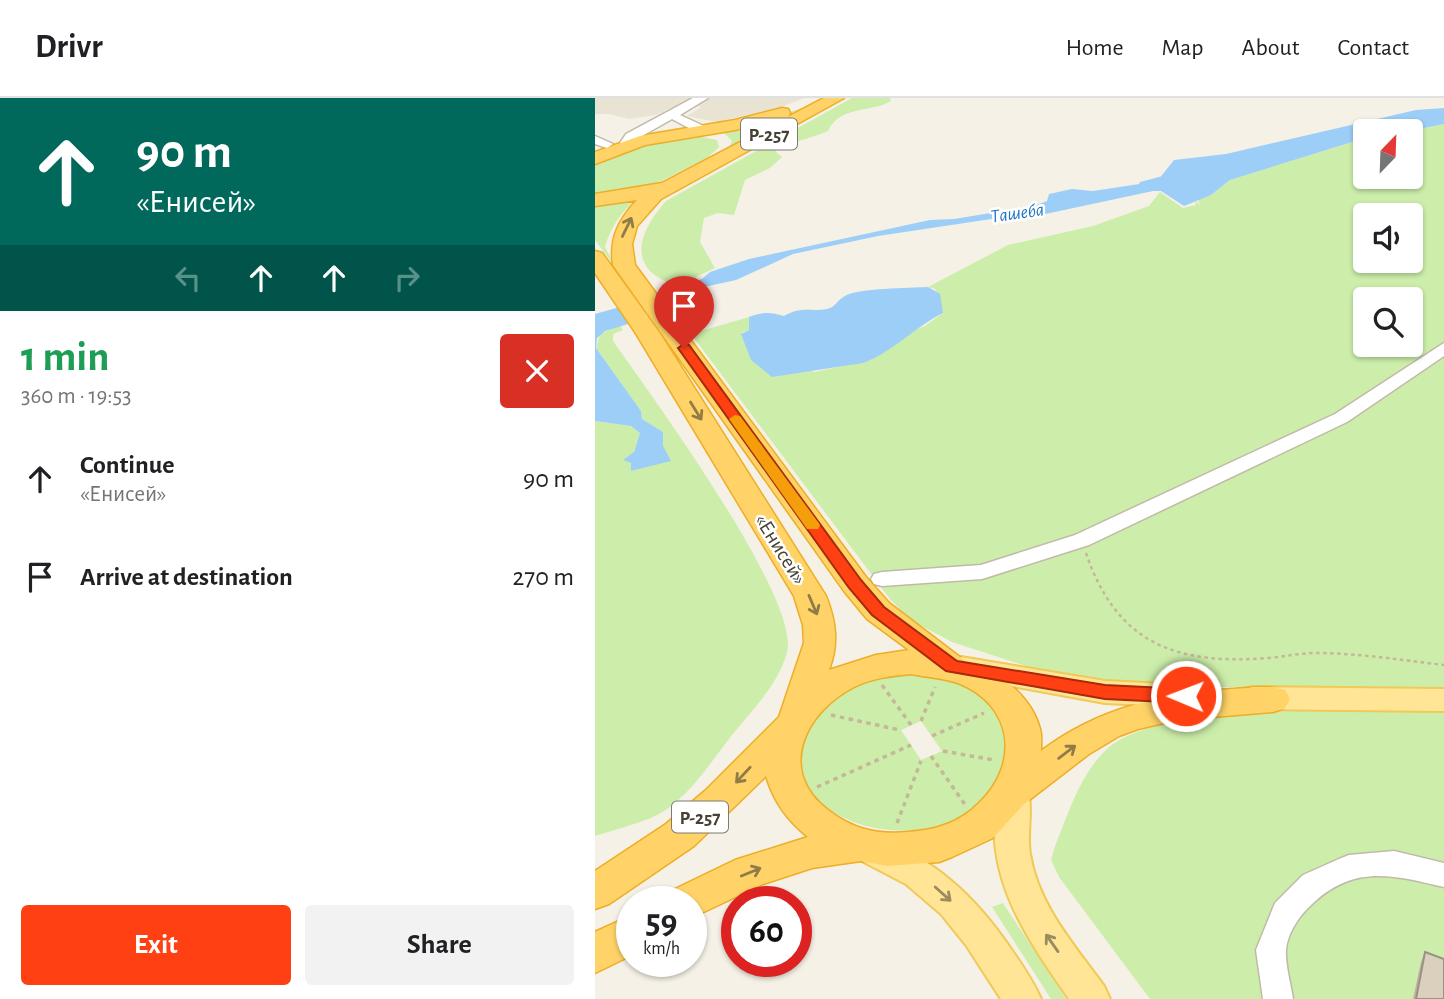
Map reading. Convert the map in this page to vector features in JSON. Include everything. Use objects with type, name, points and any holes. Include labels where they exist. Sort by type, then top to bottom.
[{"type":"highway","name":"Р-257","points":[[595,159],[626,143],[748,123],[822,98]]},
{"type":"highway","name":"«Енисей»","points":[[628,285],[621,239],[630,219],[640,207],[670,185],[836,98]]},
{"type":"highway","name":"«Енисей»","points":[[701,169],[726,146],[724,140],[704,131]]},
{"type":"highway","points":[[599,143],[626,143]]},
{"type":"highway","name":"«Енисей»","points":[[595,200],[630,196],[670,185]]},
{"type":"highway","name":"«Енисей»","points":[[595,257],[628,285],[658,329],[878,611],[952,666],[994,687],[1010,702],[1025,733],[1027,751],[1019,781],[992,817],[978,827],[935,845],[821,849],[791,856],[707,891]]},
{"type":"highway","name":"«Енисей»","points":[[658,329],[810,596],[821,626],[819,653],[786,741],[783,770],[792,799],[818,827],[836,837],[876,848]]},
{"type":"highway","name":"«Енисей»","points":[[595,892],[680,835],[719,801],[823,690],[870,668],[911,662],[952,666]]},
{"type":"highway","points":[[1019,781],[1087,737],[1126,719],[1193,705],[1273,699]]},
{"type":"highway","points":[[595,954],[616,942]]},
{"type":"main road","points":[[952,666],[1105,692],[1273,699],[1444,700]]},
{"type":"main road","points":[[1019,781],[1008,825],[1010,849],[1020,890],[1038,923],[1091,999]]},
{"type":"main road","points":[[876,848],[926,879],[948,899],[981,935],[1022,999]]},
{"type":"street","points":[[626,143],[629,137],[702,98]]},
{"type":"street","points":[[673,113],[678,120],[704,131]]},
{"type":"street","points":[[883,579],[982,572],[1081,540],[1341,418],[1444,348]]},
{"type":"street","points":[[1277,999],[1271,950],[1285,912],[1313,884],[1349,867],[1394,863],[1444,875]]},
{"type":"path","points":[[1081,540],[1091,567],[1115,609],[1145,641],[1160,648],[1203,658],[1271,658],[1300,653],[1444,665]]},
{"type":"path","points":[[921,720],[940,675],[952,666]]},
{"type":"path","points":[[870,668],[911,725]]},
{"type":"path","points":[[932,736],[1010,702]]},
{"type":"path","points":[[796,720],[818,713],[900,730]]},
{"type":"path","points":[[792,799],[911,745]]},
{"type":"path","points":[[943,751],[1006,762],[1019,781]]},
{"type":"path","points":[[931,756],[978,827]]},
{"type":"path","points":[[876,848],[921,761]]},
{"type":"shaded area","points":[[595,98],[805,98],[781,107],[717,122],[687,116],[701,107],[681,103],[656,115],[629,119],[595,114]]},
{"type":"green space","points":[[852,98],[890,98],[891,101],[848,113],[833,123],[828,131],[775,151],[782,157],[770,168],[745,180],[734,215],[718,213],[704,218],[700,242],[715,268],[689,280],[671,284],[651,272],[642,254],[644,235],[666,201]]},
{"type":"green space","points":[[811,106],[727,153],[732,141],[722,131]]},
{"type":"green space","points":[[1444,124],[1444,690],[1189,687],[1108,683],[1038,670],[952,642],[912,621],[890,599],[691,334],[749,317],[749,330],[741,333],[814,372],[871,360],[943,313],[935,289],[928,287],[1008,245],[1093,226],[1149,206],[1160,192],[1183,208],[1196,205],[1195,200],[1200,205],[1198,199],[1211,195],[1230,180],[1353,142],[1353,189],[1423,189],[1423,128]]},
{"type":"green space","points":[[692,135],[717,140],[719,147],[707,158],[649,187],[595,197],[595,165],[623,149]]},
{"type":"green space","points":[[640,196],[618,218],[605,247],[616,268],[595,240],[595,204]]},
{"type":"green space","points":[[620,325],[623,330],[613,334],[613,341],[719,496],[771,588],[785,626],[787,652],[778,675],[764,696],[686,793],[651,818],[595,836],[595,421],[631,426],[640,433],[634,452],[624,460],[631,463],[663,446],[663,432],[642,419],[641,411],[596,348],[600,334]]},
{"type":"green space","points":[[909,672],[961,682],[992,705],[1006,734],[1003,767],[983,799],[955,819],[938,825],[897,830],[849,820],[828,809],[812,793],[802,774],[801,752],[811,726],[824,707],[843,692],[875,679]],"holes":[[[921,721],[942,751],[921,760],[901,730]]]},
{"type":"green space","points":[[1367,710],[1444,712],[1444,999],[1150,999],[1059,877],[1051,860],[1088,771],[1105,751],[1126,737],[1155,726],[1229,714]]},
{"type":"green space","points":[[1003,903],[1066,999],[1051,999],[992,907]]},
{"type":"water","points":[[1444,108],[1444,124],[1423,128],[1423,119],[1377,119],[1416,110]]},
{"type":"water","points":[[1353,125],[1353,142],[1230,180],[1211,195],[1184,206],[1161,191],[1153,191],[1036,216],[1025,214],[878,236],[793,254],[736,280],[690,290],[676,297],[674,310],[605,331],[597,338],[596,348],[641,411],[642,419],[663,432],[663,446],[671,461],[631,471],[631,463],[623,460],[634,452],[640,433],[631,426],[595,421],[595,314],[652,298],[668,289],[702,279],[710,272],[749,259],[930,220],[954,219],[1034,206],[1047,201],[1049,194],[1072,189],[1093,191],[1146,183],[1159,179],[1174,160],[1226,154]]},
{"type":"water","points":[[928,287],[940,294],[943,313],[883,354],[863,363],[772,377],[751,360],[741,334],[749,330],[749,317],[758,314],[784,316],[801,310],[827,309],[845,296],[861,291]]},
{"type":"building","points":[[1425,952],[1444,959],[1444,999],[1416,999]]},
{"type":"waterway","name":"Ташеба","points":[[1147,186],[1244,160]]},
{"type":"slow traffic","points":[[735,419],[812,525]]},
{"type":"route","points":[[684,348],[855,584],[878,611],[952,666],[1105,692],[1186,696]]}]
